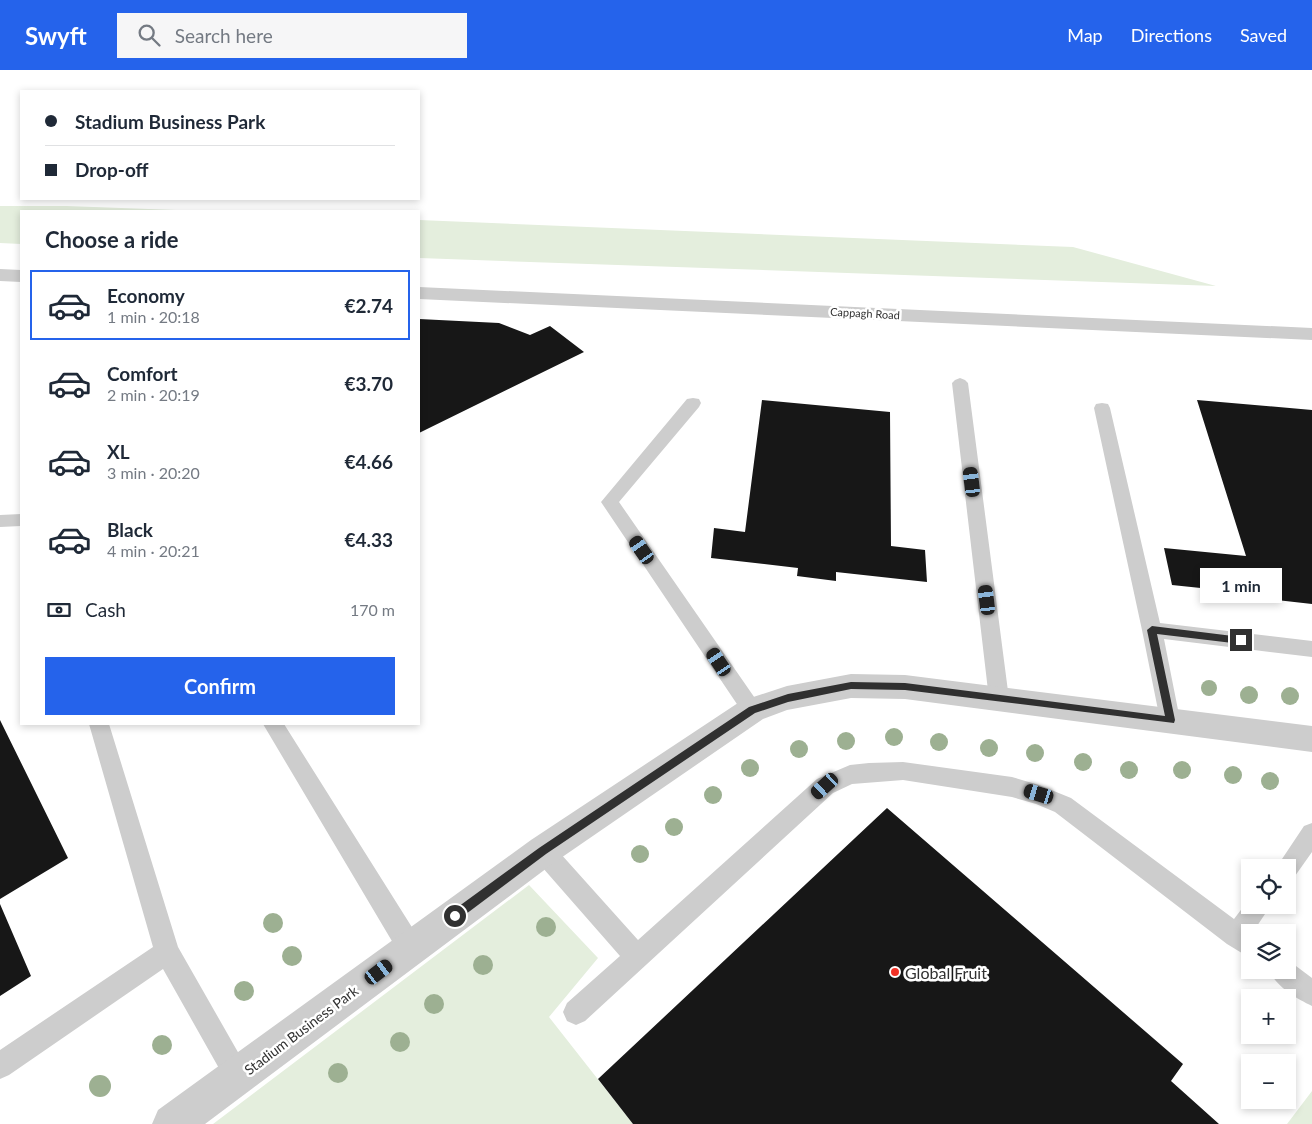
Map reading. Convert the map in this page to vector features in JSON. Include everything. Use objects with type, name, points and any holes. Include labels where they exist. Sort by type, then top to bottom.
[{"type":"street","points":[[0,275],[20,276]]},
{"type":"street","name":"Cappagh Road","points":[[420,293],[1312,334]]},
{"type":"street","name":"Stadium Business Park","points":[[172,1124],[543,851],[752,710],[788,698],[851,686],[905,687],[1312,738]]},
{"type":"lane","points":[[960,383],[999,699]]},
{"type":"lane","points":[[693,403],[610,502],[752,710]]},
{"type":"lane","points":[[1102,408],[1152,630],[1170,720]]},
{"type":"lane","points":[[0,521],[20,520]]},
{"type":"lane","points":[[1152,630],[1312,649]]},
{"type":"lane","points":[[99,725],[167,952],[238,1077]]},
{"type":"lane","points":[[274,725],[411,949]]},
{"type":"lane","points":[[576,1012],[825,786],[850,775],[868,772],[904,771],[1012,787],[1039,794],[1063,806],[1241,940]]},
{"type":"lane","points":[[1293,859],[1312,833]]},
{"type":"lane","points":[[543,851],[637,957]]},
{"type":"lane","points":[[0,1066],[167,952]]},
{"type":"lane","points":[[1294,979],[1312,993]]},
{"type":"green space","points":[[0,206],[176,210],[20,210],[20,244],[0,243]]},
{"type":"green space","points":[[420,220],[1073,247],[1216,286],[420,258]]},
{"type":"green space","points":[[529,885],[598,958],[549,1017],[633,1124],[213,1124]]},
{"type":"green space","points":[[1312,1091],[1312,1124],[1287,1124]]},
{"type":"building","points":[[420,319],[499,323],[530,335],[550,326],[584,352],[420,433]]},
{"type":"building","points":[[762,400],[890,412],[891,546],[925,550],[927,582],[836,572],[836,581],[797,576],[798,568],[711,558],[714,528],[745,532]]},
{"type":"building","points":[[1197,400],[1312,410],[1312,604],[1259,598],[1258,594],[1172,585],[1164,548],[1246,556]]},
{"type":"building","points":[[0,720],[68,858],[0,899]]},
{"type":"building","name":"Global Fruit","points":[[887,808],[1183,1064],[1171,1081],[1219,1124],[633,1124],[598,1079]]},
{"type":"building","points":[[0,904],[31,976],[0,996]]},
{"type":"place","name":"Global Fruit","points":[[895,972]]},
{"type":"route","points":[[455,916],[543,851],[752,710],[788,698],[851,686],[905,687],[1170,720],[1152,630],[1241,640]]}]
